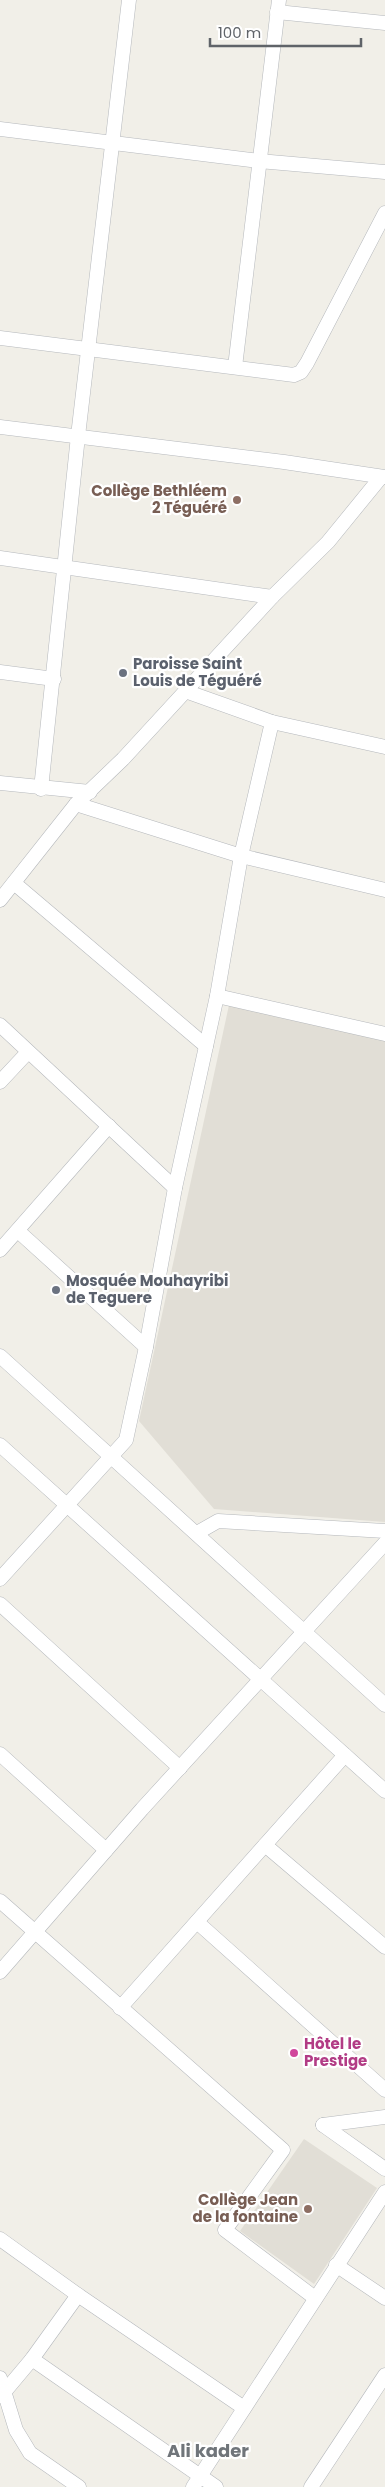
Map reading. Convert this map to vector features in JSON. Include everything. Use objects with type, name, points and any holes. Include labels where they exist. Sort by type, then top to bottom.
[{"type":"street","points":[[41,788],[66,566],[78,436],[130,0]]},
{"type":"street","points":[[235,367],[278,6],[385,23]]},
{"type":"street","points":[[0,129],[260,161],[385,172]]},
{"type":"street","points":[[0,338],[294,375],[301,372],[385,213]]},
{"type":"street","points":[[0,427],[284,462],[383,477]]},
{"type":"street","points":[[0,900],[76,804],[90,792],[272,598],[328,542],[383,477]]},
{"type":"street","points":[[0,558],[66,566],[272,598]]},
{"type":"street","points":[[0,672],[54,679]]},
{"type":"street","points":[[185,691],[272,722],[385,747]]},
{"type":"street","points":[[0,1579],[66,1503],[126,1440],[146,1346],[175,1188],[217,996],[241,856],[272,722]]},
{"type":"street","points":[[0,783],[90,792]]},
{"type":"street","points":[[76,804],[241,856],[385,890]]},
{"type":"street","points":[[14,883],[206,1046]]},
{"type":"street","points":[[217,996],[385,1034]]},
{"type":"street","points":[[0,1024],[175,1188]]},
{"type":"street","points":[[0,1082],[28,1052]]},
{"type":"street","points":[[0,1250],[109,1126]]},
{"type":"street","points":[[18,1231],[146,1346]]},
{"type":"street","points":[[0,1356],[385,1705]]},
{"type":"street","points":[[0,1445],[262,1678],[385,1791]]},
{"type":"street","points":[[197,1533],[218,1521],[385,1531]]},
{"type":"street","points":[[0,1972],[106,1850],[385,1543]]},
{"type":"street","points":[[0,1604],[180,1768]]},
{"type":"street","points":[[0,1754],[106,1850]]},
{"type":"street","points":[[120,2008],[345,1755]]},
{"type":"street","points":[[265,1845],[385,1947]]},
{"type":"street","points":[[0,1901],[37,1931],[120,2008],[283,2150],[225,2230],[315,2298]]},
{"type":"street","points":[[197,1922],[385,2090]]},
{"type":"street","points":[[385,2117],[323,2125],[385,2169]]},
{"type":"street","points":[[197,2482],[385,2192]]},
{"type":"street","points":[[0,2239],[78,2295],[244,2408]]},
{"type":"street","points":[[336,2265],[385,2298]]},
{"type":"street","points":[[78,2295],[32,2359],[1,2388],[16,2430],[30,2453],[79,2487]]},
{"type":"street","points":[[32,2359],[197,2482],[216,2487]]},
{"type":"street","points":[[311,2487],[385,2375]]},
{"type":"shaded area","points":[[229,1005],[385,1040],[385,1522],[214,1509],[139,1421]]},
{"type":"shaded area","name":"Collège Jean de la fontaine","points":[[304,2139],[377,2188],[314,2284],[240,2231]]},
{"type":"place","name":"Collège Bethléem 2 Téguéré","points":[[237,500]]},
{"type":"place","name":"Paroisse Saint Louis de Téguéré","points":[[123,673]]},
{"type":"place","name":"Mosquée Mouhayribi de Teguere","points":[[56,1290]]},
{"type":"place","name":"Hôtel le Prestige","points":[[294,2053]]},
{"type":"place","name":"Collège Jean de la fontaine","points":[[308,2209]]},
{"type":"district","name":"Ali kader","points":[[208,2451]]}]
